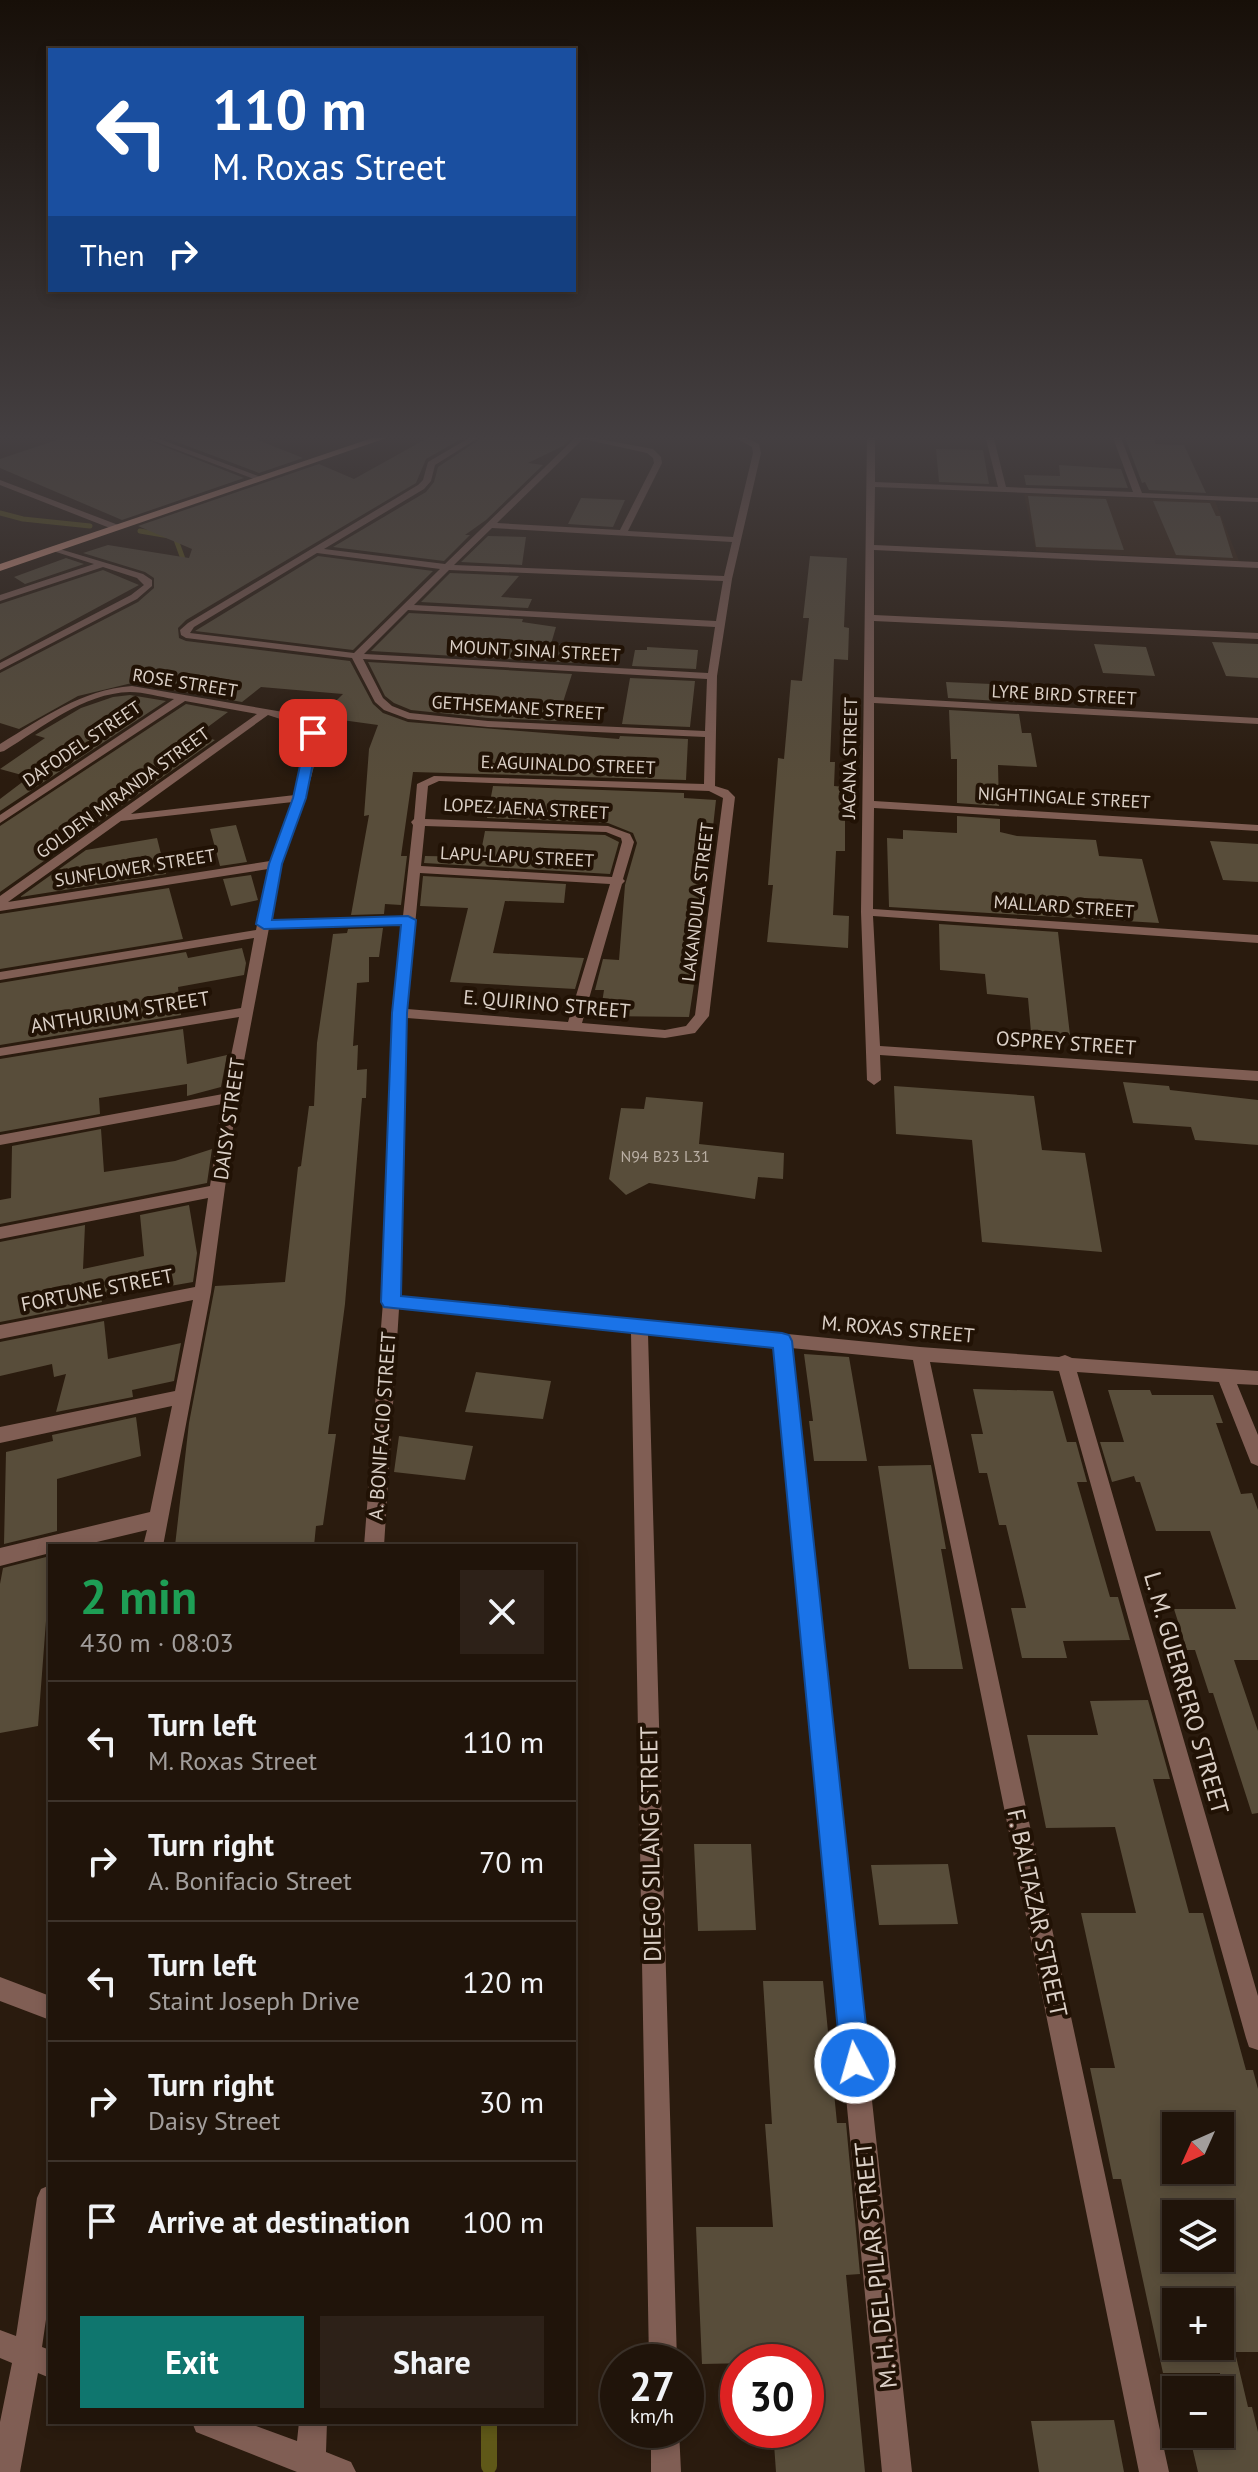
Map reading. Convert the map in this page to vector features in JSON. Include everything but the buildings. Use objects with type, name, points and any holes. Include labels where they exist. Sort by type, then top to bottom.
[{"type":"main road","points":[[0,568],[52,550]]},
{"type":"street","points":[[0,667],[143,592],[149,582],[60,550]]},
{"type":"street","name":"MOUNT SINAI STREET","points":[[313,550],[191,625],[185,630],[186,635],[356,656],[712,676]]},
{"type":"street","points":[[317,550],[443,567],[728,579]]},
{"type":"street","points":[[356,656],[461,550]]},
{"type":"street","points":[[709,788],[712,676],[733,550]]},
{"type":"street","name":"JACANA STREET","points":[[870,550],[867,912],[874,1080]]},
{"type":"street","points":[[942,550],[1258,565]]},
{"type":"street","points":[[0,598],[103,564]]},
{"type":"street","points":[[404,607],[721,624]]},
{"type":"street","points":[[869,618],[1258,636]]},
{"type":"street","name":"GETHSEMANE STREET","points":[[356,656],[379,700],[388,708],[408,716],[488,724],[710,734]]},
{"type":"street","name":"ROSE STREET","points":[[0,749],[102,691],[132,689],[283,715]]},
{"type":"street","name":"DAFODEL STREET","points":[[0,820],[184,697]]},
{"type":"street","name":"LYRE BIRD STREET","points":[[868,700],[1258,721]]},
{"type":"street","name":"GOLDEN MIRANDA STREET","points":[[0,905],[266,712]]},
{"type":"street","name":"DAISY STREET","points":[[153,1544],[203,1292],[230,1098],[275,864],[300,798],[313,733],[309,725],[283,715]]},
{"type":"street","name":"E. AGUINALDO STREET","points":[[426,781],[438,778],[709,788]]},
{"type":"street","name":"A. BONIFACIO STREET","points":[[374,1544],[391,1302],[400,1013],[417,822],[421,788],[426,781]]},
{"type":"street","name":"LAKANDULA STREET","points":[[690,1030],[702,1016],[729,797],[724,792],[709,788]]},
{"type":"street","points":[[121,818],[300,798]]},
{"type":"street","name":"NIGHTINGALE STREET","points":[[867,804],[1258,828]]},
{"type":"street","name":"LOPEZ JAENA STREET","points":[[417,822],[615,831],[626,836],[628,842],[619,881],[574,1026]]},
{"type":"street","name":"SUNFLOWER STREET","points":[[0,905],[275,864]]},
{"type":"street","name":"LAPU-LAPU STREET","points":[[413,869],[619,881]]},
{"type":"street","name":"MALLARD STREET","points":[[867,912],[1258,939]]},
{"type":"street","points":[[0,976],[263,929],[408,920]]},
{"type":"street","name":"ANTHURIUM STREET","points":[[0,1052],[247,1011]]},
{"type":"street","name":"E. QUIRINO STREET","points":[[400,1013],[665,1034],[690,1030]]},
{"type":"street","name":"OSPREY STREET","points":[[872,1050],[1258,1076]]},
{"type":"street","points":[[0,1140],[230,1098]]},
{"type":"street","points":[[0,1233],[219,1190]]},
{"type":"street","name":"FORTUNE STREET","points":[[0,1332],[203,1292]]},
{"type":"street","name":"M. ROXAS STREET","points":[[391,1302],[920,1354],[1258,1378]]},
{"type":"street","name":"DIEGO SILANG STREET","points":[[639,1326],[663,2344]]},
{"type":"street","name":"M. H. DEL PILAR STREET","points":[[782,1341],[897,2472]]},
{"type":"street","name":"F. BALTAZAR STREET","points":[[920,1354],[1154,2472]]},
{"type":"street","name":"L. M. GUERRERO STREET","points":[[1065,1362],[1258,2038]]},
{"type":"street","points":[[1226,1377],[1258,1458]]},
{"type":"street","points":[[0,1435],[180,1397]]},
{"type":"street","points":[[54,1544],[157,1519]]},
{"type":"street","points":[[0,1557],[48,1545]]},
{"type":"street","points":[[0,1989],[48,2007]]},
{"type":"street","points":[[5,2472],[38,2360],[48,2225]]},
{"type":"street","points":[[0,2344],[38,2360]]},
{"type":"street","points":[[211,2424],[310,2466],[341,2472]]},
{"type":"street","points":[[310,2466],[313,2424]]},
{"type":"street","points":[[665,2448],[666,2472]]},
{"type":"shaded area","points":[[1235,550],[1239,561],[1036,551]]},
{"type":"waterway","points":[[180,550],[186,567],[184,570]]},
{"type":"waterway","points":[[489,2424],[489,2466]]},
{"type":"route","points":[[313,733],[300,798],[275,864],[264,924],[408,920],[400,1013],[391,1302],[782,1341],[855,2063]]}]
